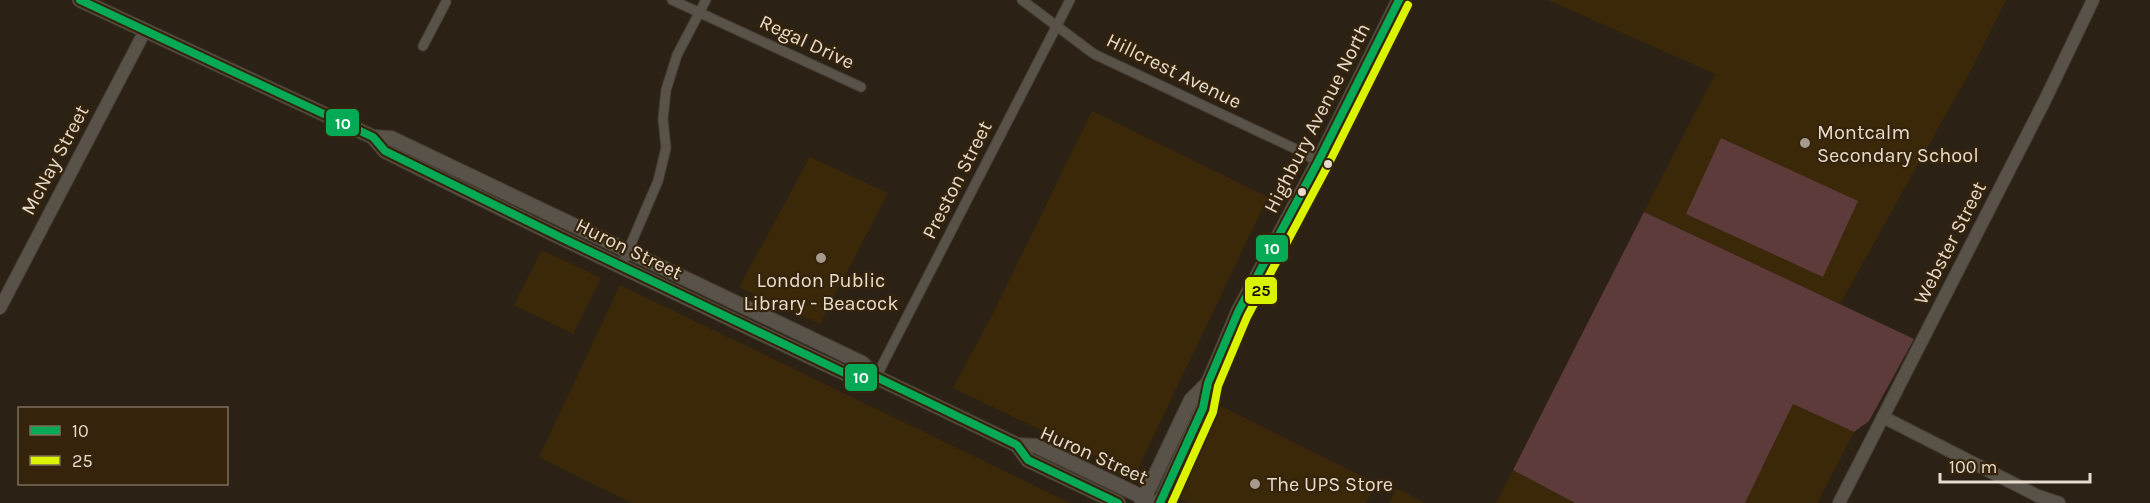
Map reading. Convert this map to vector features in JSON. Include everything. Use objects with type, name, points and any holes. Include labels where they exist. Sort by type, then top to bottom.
[{"type":"main road","name":"Highbury Avenue North","points":[[1160,503],[1203,408],[1208,383],[1238,312],[1318,162],[1399,0]]},
{"type":"main road","name":"Huron Street","points":[[83,1],[373,137],[391,138],[862,363],[876,377],[1017,445],[1036,446],[1147,501]]},
{"type":"main road","name":"Huron Street","points":[[373,137],[385,151],[621,267],[855,378],[876,377]]},
{"type":"main road","name":"Highbury Avenue North","points":[[1147,501],[1191,400],[1208,383]]},
{"type":"main road","name":"Huron Street","points":[[1017,445],[1028,460],[1118,503]]},
{"type":"street","name":"Regal Drive","points":[[672,0],[861,87]]},
{"type":"street","points":[[621,267],[658,181],[666,148],[663,119],[666,90],[671,72],[677,55],[706,0]]},
{"type":"street","name":"Hillcrest Avenue","points":[[1022,0],[1094,54],[1318,162]]},
{"type":"street","name":"Preston Street","points":[[876,377],[1070,0]]},
{"type":"street","name":"Webster Street","points":[[1839,503],[2093,0]]},
{"type":"street","points":[[423,46],[445,1]]},
{"type":"street","name":"McNay Street","points":[[0,306],[145,31]]},
{"type":"street","points":[[1883,417],[2038,496],[2059,503]]},
{"type":"shaded area","name":"Montcalm Secondary School","points":[[1548,0],[2006,0],[1973,66],[1840,304],[1644,212],[1715,74]]},
{"type":"shaded area","points":[[1092,111],[1268,197],[1135,475],[953,388],[993,313]]},
{"type":"shaded area","points":[[1721,138],[1858,201],[1823,277],[1686,214]]},
{"type":"shaded area","points":[[810,157],[888,193],[820,324],[739,287]]},
{"type":"shaded area","points":[[1644,212],[1914,339],[1869,421],[1854,432],[1793,404],[1745,503],[1575,503],[1513,470]]},
{"type":"shaded area","points":[[542,250],[601,278],[573,334],[514,305]]},
{"type":"shaded area","points":[[620,285],[1070,503],[632,503],[539,457]]},
{"type":"shaded area","points":[[1793,404],[1854,432],[1817,503],[1745,503]]},
{"type":"shaded area","points":[[1221,406],[1376,483],[1366,503],[1189,503],[1177,498]]},
{"type":"shaded area","points":[[1513,470],[1575,503],[1496,503]]},
{"type":"shaded area","points":[[1396,488],[1425,503],[1389,503]]},
{"type":"transit line","name":"10","points":[[80,0],[373,137],[385,151],[855,378],[876,377],[1017,445],[1028,460],[1118,503]]},
{"type":"transit line","name":"10","points":[[1160,503],[1203,408],[1208,383],[1238,312],[1318,162],[1399,0]]},
{"type":"transit line","name":"25","points":[[1172,503],[1213,412],[1218,386],[1247,317],[1327,167],[1408,5]]},
{"type":"place","name":"Montcalm Secondary School","points":[[1805,143]]},
{"type":"place","name":"London Public Library - Beacock","points":[[821,258]]},
{"type":"place","name":"The UPS Store","points":[[1255,484]]}]
